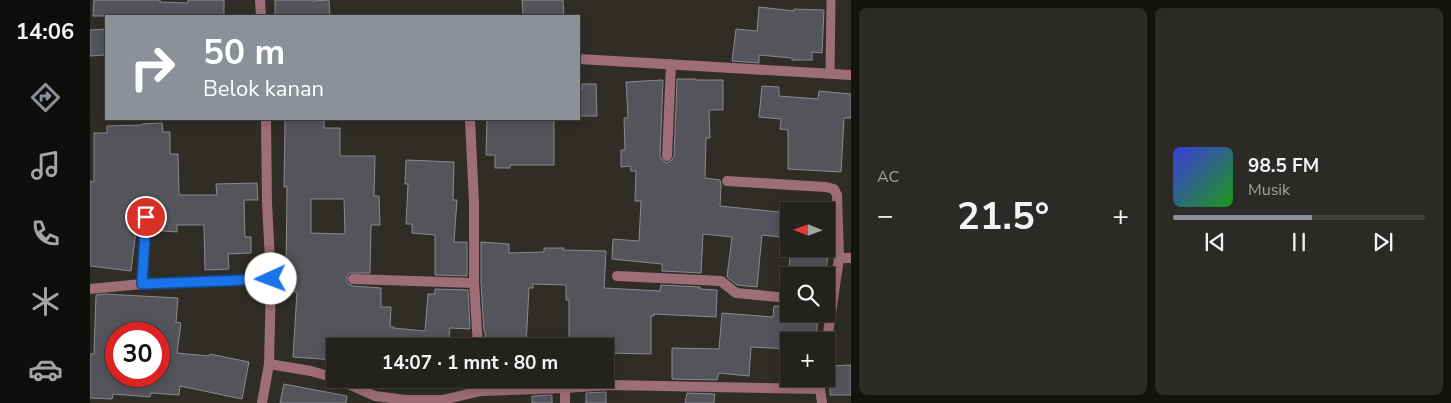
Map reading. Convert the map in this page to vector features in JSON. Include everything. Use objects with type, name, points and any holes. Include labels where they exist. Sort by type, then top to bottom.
[{"type":"street","points":[[260,0],[261,15]]},
{"type":"street","points":[[580,59],[851,75]]},
{"type":"street","points":[[667,156],[671,64]]},
{"type":"street","points":[[262,403],[268,364],[271,279],[267,203],[266,120]]},
{"type":"street","points":[[470,120],[474,204],[474,283],[477,338]]},
{"type":"street","points":[[727,181],[834,189],[837,195],[839,258],[835,278]]},
{"type":"street","points":[[839,258],[851,258]]},
{"type":"street","points":[[617,276],[721,282],[736,293],[780,297]]},
{"type":"street","points":[[90,289],[142,284],[271,279]]},
{"type":"street","points":[[353,279],[474,283]]},
{"type":"street","points":[[268,364],[326,375]]},
{"type":"street","points":[[614,385],[780,384]]},
{"type":"street","points":[[821,387],[822,403]]},
{"type":"street","points":[[358,388],[375,396],[442,402],[481,391],[565,388],[565,403]]},
{"type":"lane","points":[[830,74],[831,0]]},
{"type":"lane","points":[[142,284],[146,217]]},
{"type":"building","points":[[94,0],[160,0],[160,2],[188,3],[188,0],[224,0],[224,15],[93,16]]},
{"type":"building","points":[[275,0],[329,0],[330,15],[275,15]]},
{"type":"building","points":[[522,0],[563,0],[564,15],[523,15]]},
{"type":"building","points":[[759,7],[794,11],[794,9],[824,10],[822,53],[812,52],[812,60],[792,60],[792,58],[759,55],[759,63],[732,61],[736,29],[757,31]]},
{"type":"building","points":[[105,29],[105,55],[90,56],[90,30]]},
{"type":"building","points":[[677,79],[723,80],[723,110],[709,110],[710,138],[706,138],[705,178],[720,180],[720,206],[780,212],[780,237],[762,235],[757,287],[737,285],[727,277],[732,237],[703,234],[701,273],[662,271],[662,264],[612,259],[613,239],[639,241],[641,201],[635,201],[636,171],[631,171],[630,166],[621,167],[621,150],[625,150],[624,118],[628,118],[626,82],[663,80],[660,156],[667,163],[674,156]]},
{"type":"building","points":[[582,84],[596,84],[597,116],[580,116],[580,89],[582,89]]},
{"type":"building","points":[[762,86],[779,87],[779,96],[818,99],[819,91],[851,94],[851,118],[844,118],[841,172],[788,169],[788,130],[780,129],[781,119],[759,117]]},
{"type":"building","points":[[285,120],[324,120],[324,128],[340,128],[340,156],[375,156],[374,196],[379,196],[380,225],[371,225],[370,273],[350,273],[347,276],[347,283],[353,286],[381,288],[381,307],[391,307],[390,327],[425,331],[428,294],[435,294],[435,289],[468,290],[470,329],[450,328],[449,338],[326,338],[326,359],[293,357],[297,292],[278,290],[278,275],[286,276],[287,186],[284,187]],"holes":[[[311,199],[344,199],[345,234],[311,233]]]},
{"type":"building","points":[[487,120],[554,120],[554,165],[510,165],[510,168],[495,168],[495,155],[486,155]]},
{"type":"building","points":[[162,123],[163,132],[170,132],[170,154],[178,154],[179,195],[217,195],[216,184],[257,183],[258,200],[244,200],[245,237],[251,237],[251,253],[228,254],[229,269],[205,270],[204,225],[177,225],[177,232],[151,230],[152,215],[146,211],[141,214],[139,231],[136,230],[131,271],[90,266],[90,181],[94,182],[94,133],[107,133],[107,126]]},
{"type":"building","points":[[406,160],[454,162],[453,200],[457,200],[454,242],[467,242],[467,276],[435,275],[435,235],[412,233],[412,224],[406,224],[408,184],[405,184]]},
{"type":"building","points":[[481,242],[509,244],[509,253],[544,252],[544,248],[606,251],[604,288],[660,291],[661,285],[717,290],[716,317],[654,314],[654,316],[651,316],[651,354],[614,353],[614,338],[569,338],[569,300],[566,300],[566,285],[533,284],[533,288],[529,288],[526,338],[485,338],[481,283]]},
{"type":"building","points":[[790,258],[828,258],[826,267],[789,267]]},
{"type":"building","points":[[105,294],[178,298],[176,322],[181,323],[177,353],[209,356],[210,354],[249,362],[242,399],[180,386],[179,395],[151,393],[150,397],[113,394],[112,399],[90,398],[90,354],[94,354],[96,295]]},
{"type":"building","points":[[774,306],[780,306],[780,322],[817,322],[817,332],[780,332],[780,349],[751,347],[749,376],[719,373],[717,380],[672,379],[672,348],[719,349],[722,313],[773,317]]},
{"type":"building","points":[[851,365],[851,395],[830,395],[830,387],[835,387],[835,366]]},
{"type":"building","points":[[284,384],[347,396],[346,403],[280,403]]},
{"type":"building","points":[[606,392],[606,403],[586,403],[586,393]]},
{"type":"building","points":[[687,393],[715,394],[714,403],[685,403]]},
{"type":"building","points":[[552,395],[552,403],[532,403],[532,396]]},
{"type":"route","points":[[146,217],[142,284],[271,279]]}]
